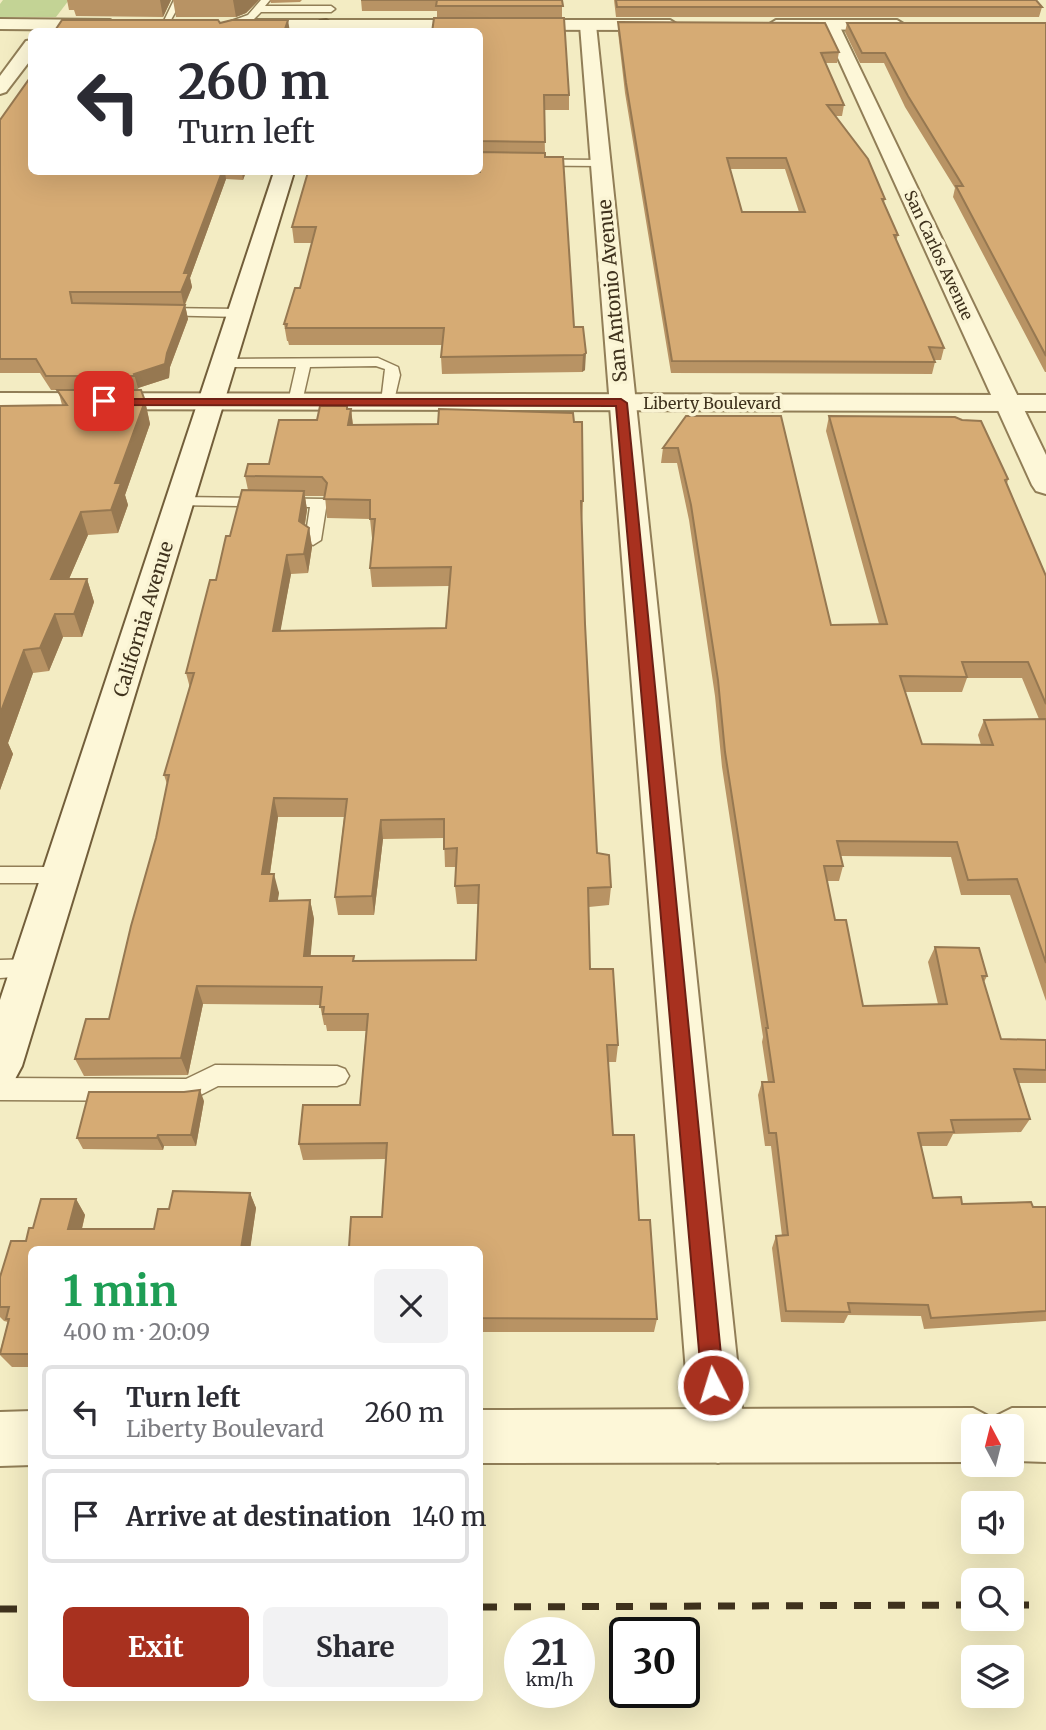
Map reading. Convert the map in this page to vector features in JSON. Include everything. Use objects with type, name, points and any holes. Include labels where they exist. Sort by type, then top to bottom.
[{"type":"street","points":[[224,27],[283,17],[328,16],[410,28],[682,25]]},
{"type":"street","points":[[0,24],[44,28],[124,25]]},
{"type":"street","name":"San Antonio Avenue","points":[[588,25],[718,1436]]},
{"type":"street","points":[[764,25],[912,25]]},
{"type":"street","name":"San Carlos Avenue","points":[[831,25],[1046,485]]},
{"type":"street","points":[[0,88],[28,50]]},
{"type":"street","name":"California Avenue","points":[[1,1068],[180,502],[209,402],[224,363],[283,175]]},
{"type":"street","name":"Liberty Boulevard","points":[[0,401],[1046,403]]},
{"type":"street","points":[[483,1437],[961,1435]]},
{"type":"street","points":[[1024,1435],[1046,1435]]},
{"type":"street","points":[[0,1438],[28,1438]]},
{"type":"lane","points":[[164,25],[178,0]]},
{"type":"lane","points":[[224,27],[251,17],[263,4],[283,17]]},
{"type":"lane","points":[[483,162],[602,163]]},
{"type":"lane","points":[[147,312],[240,313]]},
{"type":"lane","points":[[224,363],[378,362],[391,367],[393,375],[388,402]]},
{"type":"lane","points":[[295,402],[304,363]]},
{"type":"lane","points":[[180,502],[319,502],[313,540]]},
{"type":"lane","points":[[0,875],[62,875]]},
{"type":"lane","points":[[0,969],[32,968]]},
{"type":"lane","points":[[1,1068],[189,1090],[215,1075],[337,1076]]},
{"type":"green space","points":[[3,0],[69,0],[56,17],[0,17],[0,4]]},
{"type":"building","points":[[437,0],[562,0],[563,6],[436,6]]},
{"type":"building","points":[[616,0],[1036,0],[1042,7],[617,7]]},
{"type":"building","points":[[434,18],[564,18],[569,95],[544,95],[545,142],[483,141],[483,28],[433,28]]},
{"type":"building","points":[[62,20],[218,20],[220,23],[232,20],[288,20],[285,28],[57,28]]},
{"type":"building","points":[[618,22],[825,23],[839,52],[821,53],[844,105],[827,105],[868,159],[885,199],[882,199],[898,235],[894,235],[944,348],[929,347],[935,362],[672,361]],"holes":[[[727,158],[786,158],[805,212],[742,212]]]},
{"type":"building","points":[[847,23],[1046,23],[1046,356],[956,186],[963,186],[885,53],[862,53]]},
{"type":"building","points":[[28,81],[28,175],[221,175],[184,273],[189,273],[181,292],[70,292],[72,303],[185,305],[165,364],[134,374],[135,376],[46,376],[36,359],[0,359],[0,120]]},
{"type":"building","points":[[483,152],[545,153],[545,157],[563,157],[574,327],[583,327],[586,353],[441,357],[444,328],[286,328],[287,324],[284,324],[295,288],[300,288],[316,227],[292,227],[307,175],[483,175]]},
{"type":"building","points":[[57,390],[141,390],[145,401],[115,483],[121,483],[111,510],[81,512],[51,579],[87,579],[74,614],[55,614],[40,648],[24,650],[0,714],[0,406],[67,405]]},
{"type":"building","points":[[320,406],[347,406],[347,409],[351,409],[348,425],[438,424],[439,409],[573,413],[574,422],[582,422],[581,501],[585,624],[597,853],[609,855],[611,887],[588,888],[590,969],[613,969],[618,1045],[607,1045],[613,1135],[634,1135],[639,1220],[650,1220],[657,1319],[483,1318],[483,1246],[349,1246],[351,1217],[382,1217],[387,1143],[299,1144],[303,1105],[360,1105],[368,1014],[323,1014],[324,1007],[320,1007],[322,987],[197,986],[181,1058],[75,1059],[86,1019],[109,1019],[156,838],[169,775],[164,775],[194,673],[186,673],[210,580],[216,580],[226,536],[230,536],[242,490],[304,491],[299,521],[309,528],[304,554],[287,555],[273,631],[446,628],[451,567],[370,568],[375,519],[370,519],[370,500],[324,499],[327,483],[322,477],[245,476],[248,464],[269,464],[279,420],[317,420]],"holes":[[[274,798],[347,799],[335,897],[372,896],[381,820],[444,819],[444,849],[457,848],[455,886],[479,885],[476,960],[353,961],[354,956],[304,956],[310,900],[270,901],[274,874],[262,874]]]},
{"type":"building","points":[[686,416],[781,416],[831,625],[887,624],[829,416],[955,417],[981,421],[1008,479],[1005,480],[1046,576],[1046,704],[1028,662],[962,662],[967,677],[900,676],[922,744],[993,745],[984,720],[1046,719],[1046,963],[1017,879],[968,880],[957,842],[837,841],[843,866],[824,866],[835,920],[846,920],[863,1006],[947,1004],[935,947],[979,948],[987,976],[982,976],[1001,1039],[1046,1040],[1046,1070],[1014,1069],[1030,1119],[951,1120],[954,1132],[918,1133],[933,1198],[961,1197],[962,1204],[1031,1202],[1033,1207],[1046,1207],[1046,1311],[931,1318],[928,1305],[848,1303],[850,1312],[786,1311],[776,1236],[788,1235],[776,1133],[769,1133],[762,1082],[774,1082],[768,1028],[725,752],[718,680],[691,505],[678,448],[663,448]]},
{"type":"building","points":[[200,1090],[191,1135],[158,1135],[157,1138],[77,1138],[89,1092]]},
{"type":"building","points":[[173,1191],[250,1193],[241,1246],[28,1246],[28,1354],[0,1354],[9,1319],[6,1319],[9,1307],[0,1307],[0,1277],[11,1241],[26,1241],[29,1228],[33,1228],[41,1199],[76,1199],[68,1229],[154,1229],[158,1209],[169,1209]]},
{"type":"railway","points":[[483,1607],[961,1605]]},
{"type":"railway","points":[[1024,1605],[1046,1605]]},
{"type":"railway","points":[[0,1609],[28,1609]]},
{"type":"route","points":[[104,401],[621,403],[713,1385]]}]
